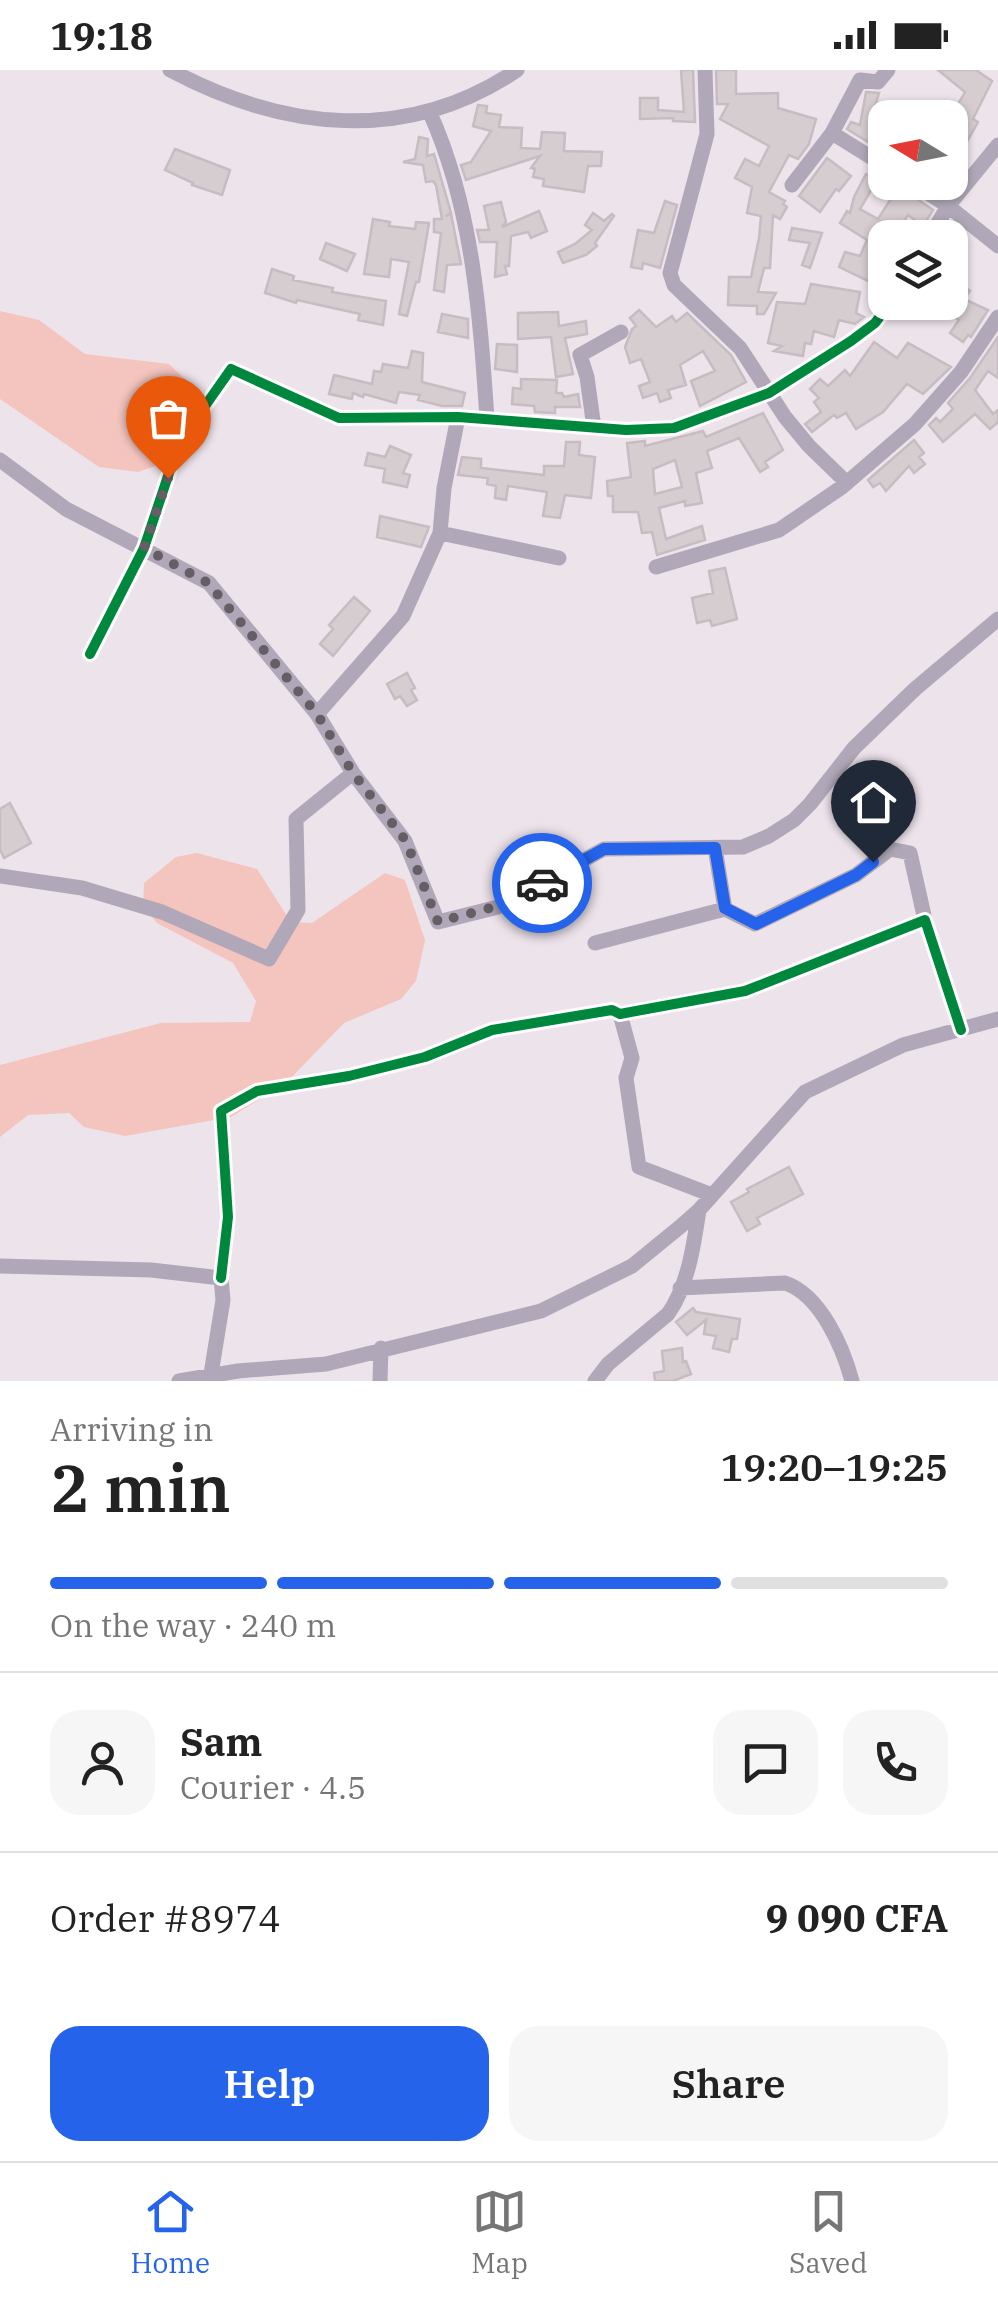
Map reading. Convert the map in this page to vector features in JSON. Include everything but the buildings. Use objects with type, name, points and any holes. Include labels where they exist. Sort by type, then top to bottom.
[{"type":"street","points":[[170,70],[226,97],[310,119],[391,120],[430,112],[473,96],[516,70]]},
{"type":"street","points":[[705,70],[707,134],[670,273],[674,284],[740,348],[809,446],[847,482]]},
{"type":"street","points":[[792,186],[832,134],[860,80],[878,82],[888,70]]},
{"type":"street","points":[[430,112],[450,158],[474,267],[486,419]]},
{"type":"street","points":[[832,134],[868,156]]},
{"type":"street","points":[[940,220],[998,145]]},
{"type":"street","points":[[939,200],[998,246]]},
{"type":"street","points":[[656,567],[778,530],[847,482],[915,424],[961,372],[998,318]]},
{"type":"street","points":[[90,654],[144,548],[180,443],[230,368],[339,418],[458,417],[594,428],[674,428],[769,393],[863,332],[874,320]]},
{"type":"street","points":[[594,428],[580,355],[621,332]]},
{"type":"street","points":[[317,714],[403,616],[440,532],[458,417]]},
{"type":"street","points":[[0,460],[66,509],[208,583],[317,714],[353,773],[406,841],[438,922],[498,906],[604,849],[743,847],[769,836],[794,820],[854,748],[915,689],[998,618]]},
{"type":"street","points":[[440,532],[558,558]]},
{"type":"street","points":[[0,876],[82,888],[162,912],[269,959],[298,910],[296,819],[353,773]]},
{"type":"street","points":[[715,848],[725,908]]},
{"type":"street","points":[[595,944],[725,908],[756,924],[856,875],[890,848],[910,853],[925,920],[961,1030]]},
{"type":"street","points":[[204,1377],[223,1300],[221,1278],[228,1217],[221,1111],[257,1091],[349,1076],[425,1057],[492,1030],[612,1010],[620,1014],[746,992],[925,920]]},
{"type":"street","points":[[620,1014],[632,1058],[626,1078],[639,1168],[712,1194]]},
{"type":"street","points":[[179,1381],[326,1364],[564,1301],[632,1266],[699,1210],[805,1092],[904,1045],[998,1019]]},
{"type":"street","points":[[596,1381],[608,1364],[668,1314],[695,1242],[699,1210]]},
{"type":"street","points":[[0,1266],[151,1270],[221,1278]]},
{"type":"street","points":[[680,1288],[785,1284],[797,1288],[823,1318],[845,1356],[852,1381]]},
{"type":"street","points":[[380,1381],[381,1348]]},
{"type":"street","points":[[318,1381],[326,1364]]},
{"type":"shaded area","points":[[0,311],[39,320],[85,354],[169,364],[198,391],[204,427],[176,459],[138,472],[99,467],[0,399]]},
{"type":"shaded area","points":[[197,853],[257,869],[291,922],[312,923],[385,873],[405,880],[425,940],[416,981],[401,999],[344,1023],[287,1082],[231,1117],[125,1136],[84,1127],[69,1113],[28,1115],[0,1137],[0,1065],[161,1023],[250,1022],[256,1001],[233,963],[157,923],[143,906],[144,883],[176,857]]},
{"type":"cycle path","points":[[90,654],[144,548],[179,443],[231,369],[339,418],[458,417],[626,430],[674,428],[769,393],[877,320]]},
{"type":"cycle path","points":[[221,1278],[228,1217],[221,1111],[257,1091],[349,1076],[425,1057],[492,1030],[612,1010],[620,1014],[745,991],[925,920],[961,1030]]},
{"type":"way so far","points":[[168,478],[144,548],[208,583],[317,714],[353,773],[406,841],[438,922],[498,906],[542,883]]},
{"type":"route","points":[[542,883],[604,849],[715,848],[725,908],[756,924],[856,875],[873,862]]}]
